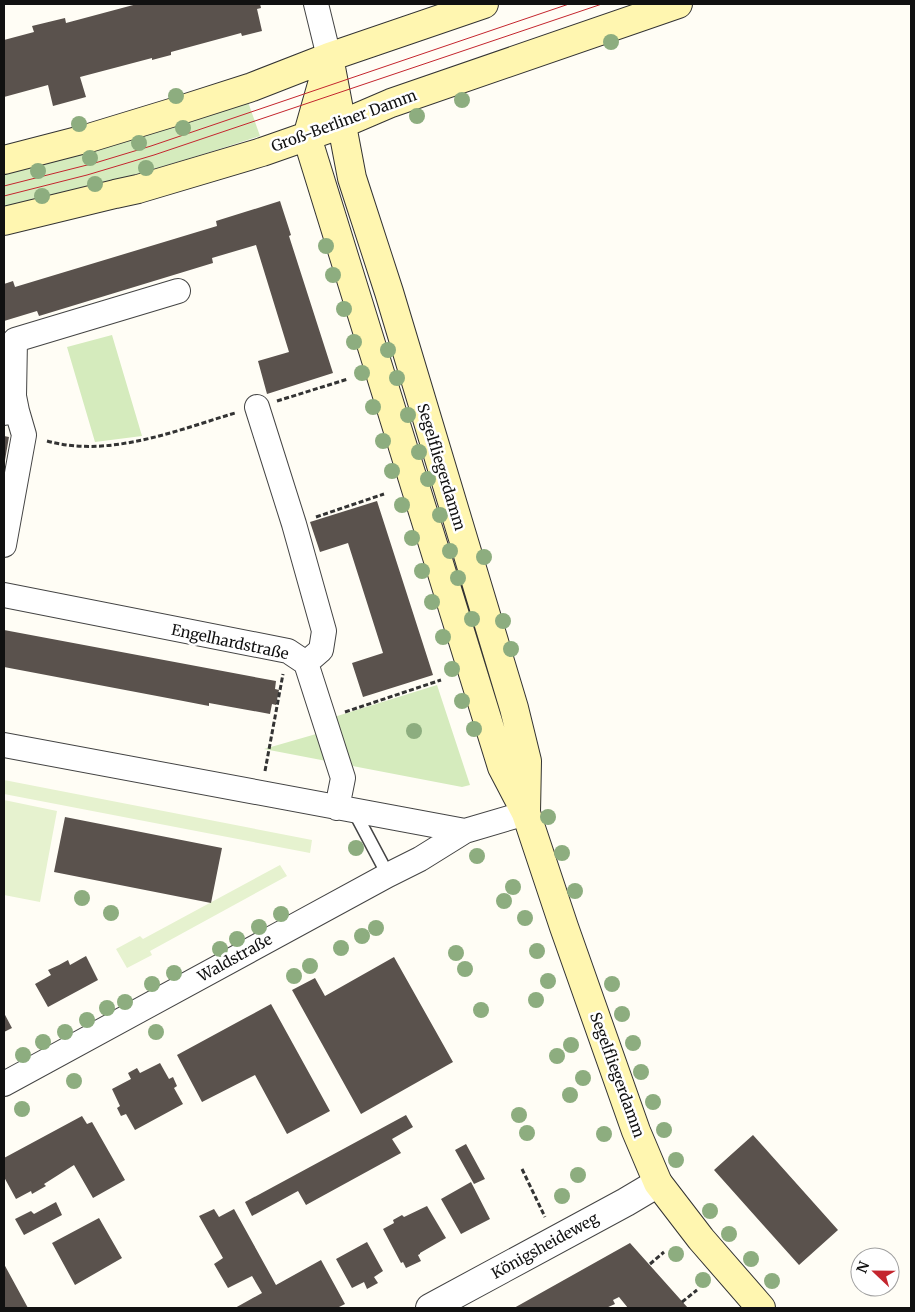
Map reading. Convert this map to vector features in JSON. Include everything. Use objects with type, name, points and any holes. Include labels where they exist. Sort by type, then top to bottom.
[{"type":"main road","points":[[4,160],[90,138],[171,114],[484,4]]},
{"type":"main road","name":"Groß-Berliner Damm","points":[[4,221],[138,190],[307,137],[391,102],[678,4]]},
{"type":"main road","points":[[307,137],[329,57]]},
{"type":"main road","name":"Segelfliegerdamm","points":[[329,57],[352,178],[389,292],[514,708],[527,761],[526,813]]},
{"type":"main road","name":"Segelfliegerdamm","points":[[307,137],[502,767],[526,813],[636,1131],[658,1182],[701,1239],[761,1308]]},
{"type":"street","points":[[316,4],[329,57]]},
{"type":"street","points":[[4,545],[24,434],[10,412],[14,396],[15,340],[178,291]]},
{"type":"street","points":[[257,407],[294,524],[324,631],[321,650],[297,657]]},
{"type":"street","name":"Engelhardstraße","points":[[4,595],[297,657],[325,719],[343,778],[346,809]]},
{"type":"street","points":[[4,745],[465,831],[526,813]]},
{"type":"street","name":"Waldstraße","points":[[4,1084],[420,859],[465,831]]},
{"type":"street","name":"Königsheideweg","points":[[430,1308],[626,1202],[658,1182]]},
{"type":"lane","points":[[346,809],[388,875]]},
{"type":"path","points":[[24,434],[63,445],[89,447],[148,439],[348,379]]},
{"type":"path","points":[[294,524],[384,494]]},
{"type":"path","points":[[260,794],[297,657]]},
{"type":"path","points":[[325,719],[440,680]]},
{"type":"path","points":[[522,1169],[547,1220]]},
{"type":"path","points":[[650,1264],[664,1252]]},
{"type":"path","points":[[682,1302],[697,1290]]},
{"type":"green space","points":[[247,99],[260,136],[133,175],[4,210],[4,171]]},
{"type":"green space","points":[[112,335],[142,436],[95,442],[67,347]]},
{"type":"green space","points":[[437,685],[470,785],[462,787],[264,749],[337,728],[334,717]]},
{"type":"green space","points":[[4,780],[312,840],[310,853],[4,794]]},
{"type":"green space","points":[[4,800],[57,811],[40,902],[4,895]]},
{"type":"green space","points":[[280,865],[287,876],[150,951],[152,955],[127,968],[116,949],[140,936],[143,939]]},
{"type":"building","points":[[137,4],[260,4],[261,8],[257,9],[262,31],[242,36],[241,33],[171,52],[171,55],[152,60],[152,58],[80,77],[86,97],[53,106],[48,85],[4,97],[4,40],[34,32],[32,26],[65,18],[66,23]]},
{"type":"building","points":[[280,201],[291,235],[289,236],[333,373],[267,394],[258,361],[289,352],[256,245],[212,258],[213,263],[39,316],[37,311],[4,321],[4,284],[13,281],[15,287],[217,226],[216,221]]},
{"type":"building","points":[[4,436],[9,437],[5,460],[4,460]]},
{"type":"building","points":[[377,501],[433,675],[363,697],[352,663],[383,653],[348,543],[320,552],[310,522]]},
{"type":"building","points":[[4,630],[276,681],[275,689],[279,690],[276,705],[272,704],[270,714],[209,703],[209,706],[4,667]]},
{"type":"building","points":[[65,817],[222,848],[211,903],[54,872]]},
{"type":"building","points":[[86,956],[98,980],[48,1007],[35,984],[51,975],[48,970],[68,960],[70,965]]},
{"type":"building","points":[[394,957],[453,1062],[361,1114],[292,990],[315,978],[325,996]]},
{"type":"building","points":[[271,1004],[330,1111],[287,1134],[255,1075],[202,1102],[177,1055]]},
{"type":"building","points":[[4,1013],[12,1028],[4,1032]]},
{"type":"building","points":[[160,1063],[169,1079],[173,1077],[177,1086],[174,1088],[183,1104],[135,1130],[126,1114],[121,1116],[117,1108],[120,1106],[112,1089],[131,1079],[128,1073],[137,1068],[140,1073]]},
{"type":"building","points":[[406,1115],[413,1127],[392,1139],[401,1153],[306,1205],[298,1191],[252,1216],[245,1202]]},
{"type":"building","points":[[82,1116],[87,1124],[92,1122],[125,1180],[93,1198],[74,1165],[44,1184],[46,1186],[32,1194],[31,1191],[16,1199],[4,1177],[4,1158]]},
{"type":"building","points":[[753,1135],[838,1230],[799,1265],[714,1170]]},
{"type":"building","points":[[466,1144],[485,1179],[474,1184],[455,1150]]},
{"type":"building","points":[[471,1182],[490,1219],[461,1234],[441,1199]]},
{"type":"building","points":[[56,1202],[62,1215],[24,1235],[15,1219],[31,1211],[34,1214]]},
{"type":"building","points":[[427,1206],[446,1238],[420,1253],[418,1255],[421,1261],[406,1268],[403,1262],[401,1263],[383,1229],[394,1223],[393,1220],[402,1215],[404,1217]]},
{"type":"building","points":[[214,1209],[219,1217],[234,1209],[276,1285],[321,1260],[345,1304],[337,1308],[235,1308],[262,1293],[252,1276],[228,1288],[214,1264],[223,1258],[199,1216]]},
{"type":"building","points":[[99,1218],[122,1258],[75,1285],[52,1243]]},
{"type":"building","points":[[367,1242],[383,1271],[374,1277],[378,1283],[367,1289],[364,1282],[352,1288],[336,1259]]},
{"type":"building","points":[[630,1243],[688,1308],[628,1308],[619,1297],[613,1300],[615,1304],[606,1308],[514,1308]]},
{"type":"building","points":[[4,1264],[28,1308],[4,1308]]},
{"type":"tram line","points":[[4,186],[95,163],[151,146],[569,4]]},
{"type":"tram line","points":[[4,196],[87,175],[154,155],[602,4]]}]
